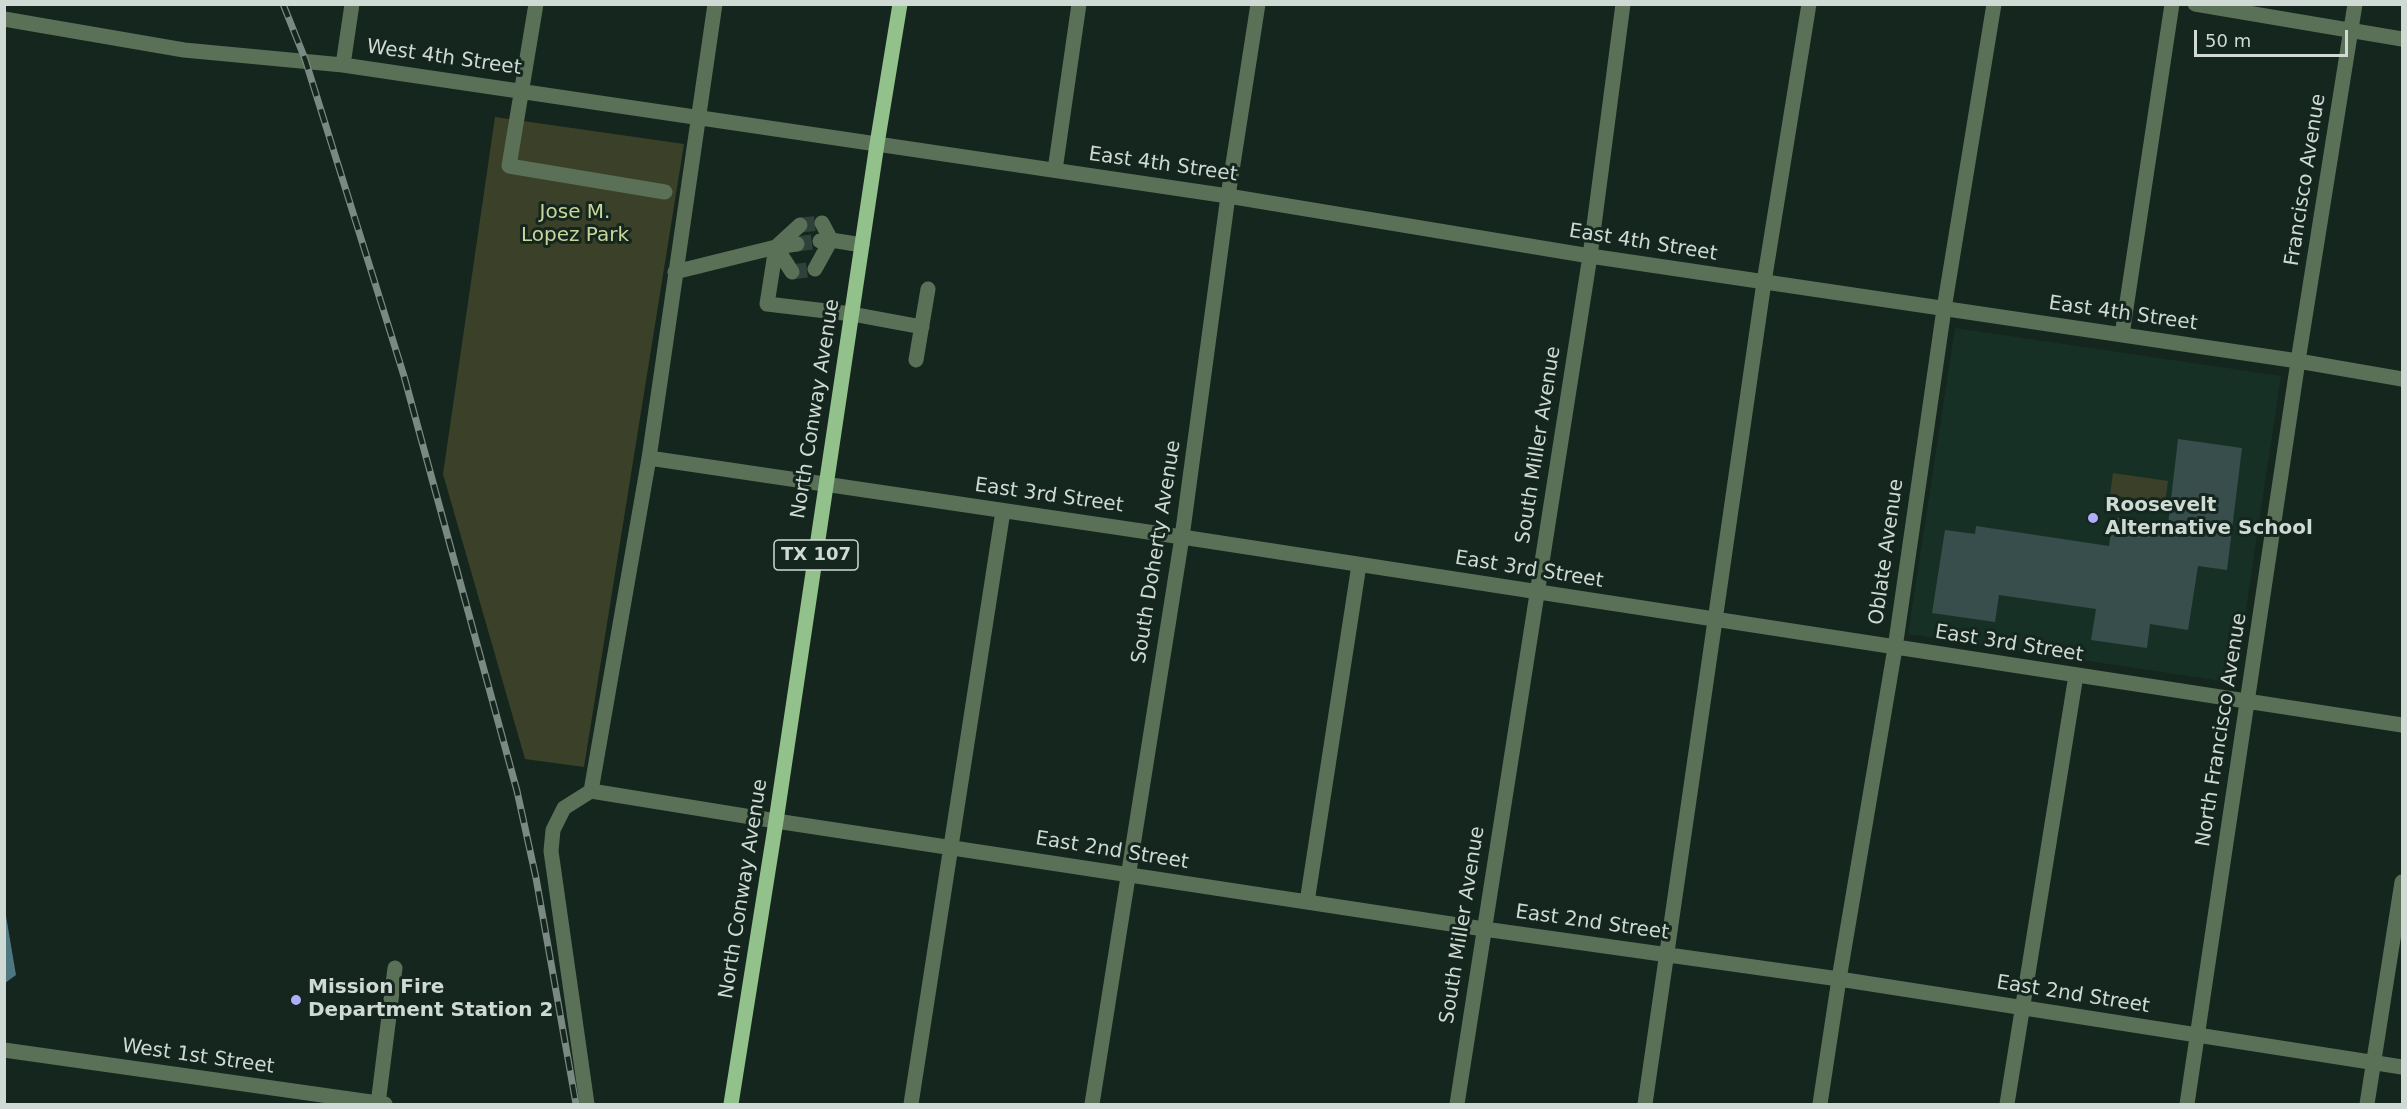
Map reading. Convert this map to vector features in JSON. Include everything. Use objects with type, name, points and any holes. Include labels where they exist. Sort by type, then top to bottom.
[{"type":"main road","name":"North Conway Avenue","points":[[731,1104],[900,4]]},
{"type":"street","points":[[343,64],[352,4]]},
{"type":"street","points":[[536,4],[509,166],[665,192]]},
{"type":"street","points":[[587,1104],[551,851],[553,830],[564,808],[591,791],[649,458],[715,4]]},
{"type":"street","points":[[1055,170],[1079,4]]},
{"type":"street","name":"South Doherty Avenue","points":[[1092,1104],[1182,537],[1228,196],[1258,4]]},
{"type":"street","name":"South Miller Avenue","points":[[1457,1104],[1590,256],[1623,4]]},
{"type":"street","points":[[1645,1104],[1764,282],[1809,4]]},
{"type":"street","name":"Oblate Avenue","points":[[1820,1104],[1895,648],[1944,309],[1994,4]]},
{"type":"street","points":[[2122,335],[2172,4]]},
{"type":"street","points":[[2195,4],[2403,39]]},
{"type":"street","name":"Francisco Avenue","points":[[2298,361],[2355,4]]},
{"type":"street","name":"West 4th Street","points":[[4,19],[184,50],[343,64],[877,144]]},
{"type":"street","name":"East 4th Street","points":[[877,144],[1228,196],[1590,256],[2298,361],[2403,379]]},
{"type":"street","points":[[815,269],[826,241],[822,224]]},
{"type":"street","points":[[800,225],[776,247],[767,304],[852,314],[922,327]]},
{"type":"street","points":[[826,241],[862,245]]},
{"type":"street","points":[[675,272],[797,244]]},
{"type":"street","points":[[776,247],[792,272]]},
{"type":"street","points":[[916,360],[928,289]]},
{"type":"street","name":"North Francisco Avenue","points":[[2187,1104],[2298,361]]},
{"type":"street","name":"East 3rd Street","points":[[649,458],[1182,537],[2403,726]]},
{"type":"street","points":[[911,1104],[1003,511]]},
{"type":"street","points":[[1307,902],[1359,565]]},
{"type":"street","points":[[2007,1104],[2076,675]]},
{"type":"street","name":"East 2nd Street","points":[[591,791],[951,848],[1484,929],[1839,979],[2403,1067]]},
{"type":"street","points":[[2367,1104],[2403,882]]},
{"type":"street","points":[[380,1104],[395,968]]},
{"type":"street","name":"West 1st Street","points":[[4,1050],[380,1104]]},
{"type":"shaded area","name":"Roosevelt Alternative School","points":[[1955,328],[2281,376],[2235,683],[1908,634]]},
{"type":"green space","name":"Jose M. Lopez Park","points":[[495,117],[684,144],[584,767],[525,759],[443,474]]},
{"type":"green space","points":[[2113,473],[2168,481],[2165,503],[2110,495]]},
{"type":"water","points":[[5,910],[16,975],[4,983]]},
{"type":"building","points":[[2178,439],[2242,448],[2227,570],[2198,566],[2188,630],[2150,624],[2147,648],[2091,640],[2096,609],[1999,595],[1995,622],[1932,613],[1945,530],[1975,534],[1976,526],[2109,546],[2113,517],[2168,525]]},
{"type":"tunnel","points":[[800,225],[822,223]]},
{"type":"tunnel","points":[[797,244],[820,241]]},
{"type":"tunnel","points":[[792,272],[815,269]]},
{"type":"railway","points":[[283,4],[305,59],[404,376],[517,791],[536,878],[576,1104]]},
{"type":"place","name":"Roosevelt Alternative School","points":[[2093,518]]},
{"type":"place","name":"Mission Fire Department Station 2","points":[[296,1000]]}]
